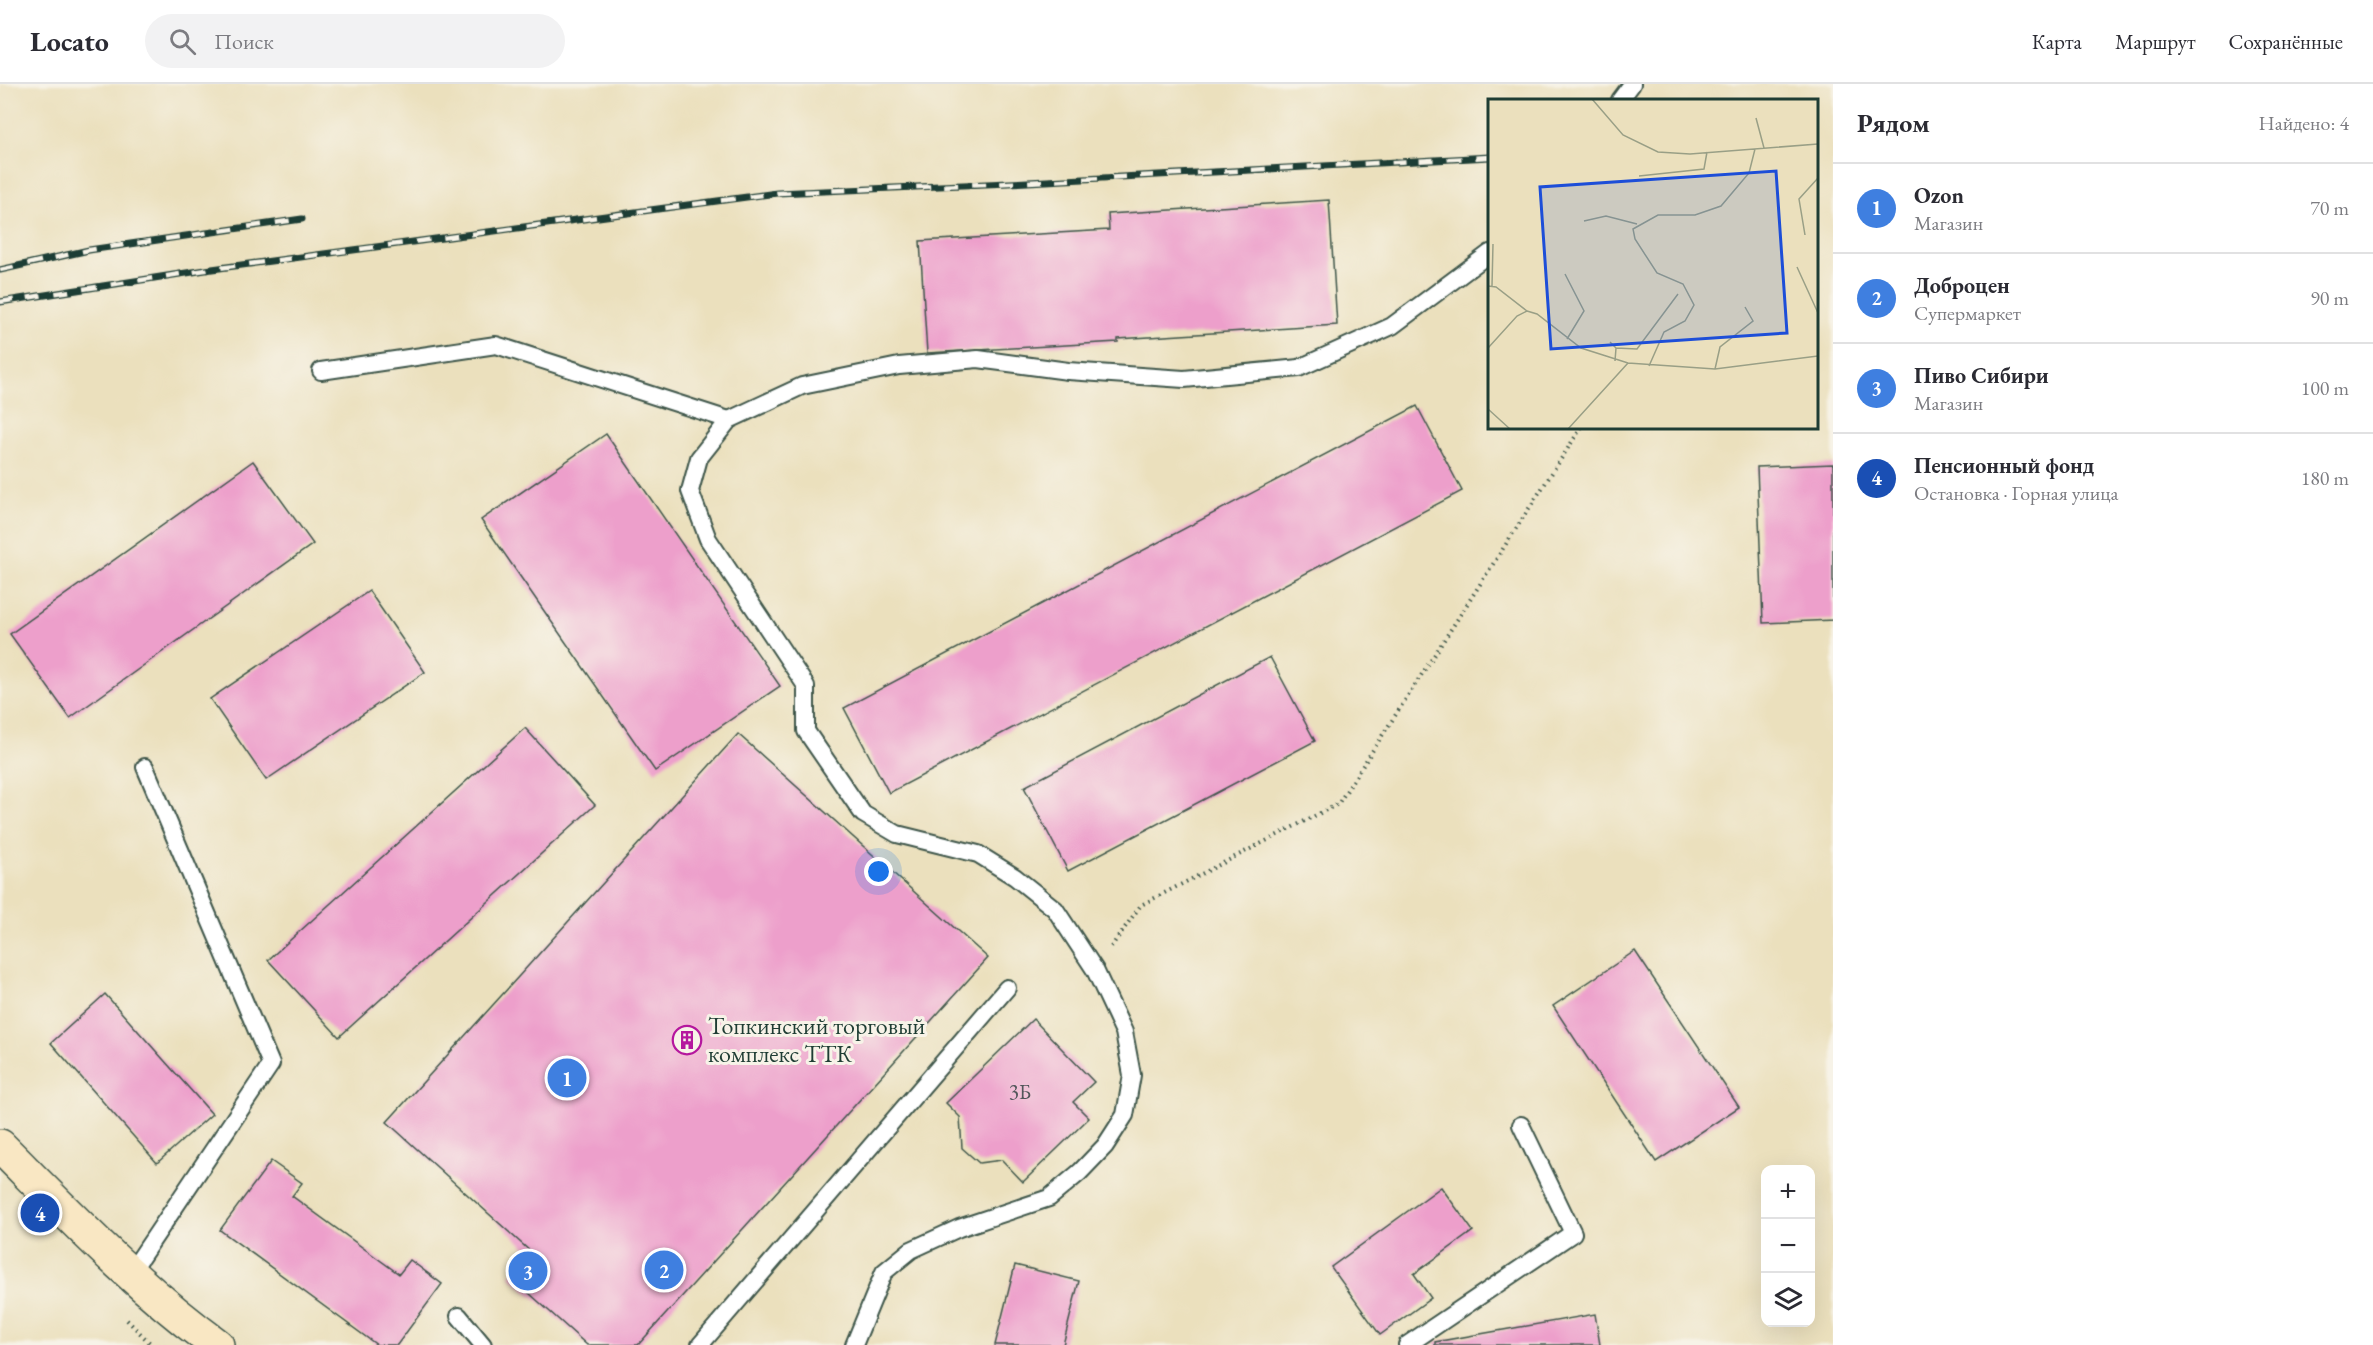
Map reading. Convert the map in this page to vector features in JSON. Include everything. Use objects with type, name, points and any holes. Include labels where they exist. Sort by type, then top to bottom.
[{"type":"street","points":[[0,1146],[129,1275],[182,1320],[217,1345]]},
{"type":"lane","points":[[1621,99],[1632,84]]},
{"type":"lane","points":[[854,1345],[884,1272],[911,1250],[959,1228],[1049,1198],[1080,1172],[1105,1146],[1125,1115],[1132,1075],[1125,1032],[1095,970],[1055,909],[1016,877],[978,854],[897,834],[863,814],[806,731],[806,686],[708,539],[690,492],[699,458],[729,420],[802,386],[899,366],[978,359],[1068,371],[1185,379],[1299,368],[1392,326],[1488,254]]},
{"type":"lane","points":[[321,372],[496,345],[729,420]]},
{"type":"lane","points":[[129,1275],[271,1064],[145,767]]},
{"type":"lane","points":[[700,1345],[1007,988]]},
{"type":"lane","points":[[1407,1345],[1573,1233],[1521,1125]]},
{"type":"lane","points":[[459,1316],[483,1345]]},
{"type":"path","points":[[1095,970],[1141,905],[1338,804],[1580,429]]},
{"type":"building","points":[[1329,200],[1337,325],[1118,339],[1118,342],[927,353],[920,241],[1109,230],[1108,214]]},
{"type":"building","points":[[1417,406],[1462,491],[889,793],[844,708]]},
{"type":"building","points":[[606,434],[780,686],[655,771],[481,520]]},
{"type":"building","points":[[253,461],[313,544],[70,718],[10,634]]},
{"type":"building","points":[[1833,464],[1833,620],[1763,623],[1757,467]]},
{"type":"building","points":[[369,591],[425,672],[266,780],[210,699]]},
{"type":"building","points":[[1270,657],[1315,741],[1068,871],[1024,787]]},
{"type":"building","points":[[525,728],[595,805],[339,1037],[268,960]]},
{"type":"building","name":"Топкинский торговый комплекс ТТК","points":[[738,734],[988,958],[638,1345],[587,1345],[510,1276],[531,1252],[387,1122]]},
{"type":"building","points":[[1635,951],[1739,1107],[1656,1162],[1553,1006]]},
{"type":"building","points":[[105,994],[212,1114],[157,1163],[51,1043]]},
{"type":"building","points":[[1033,1019],[1094,1082],[1073,1102],[1089,1118],[1023,1182],[1002,1160],[979,1163],[962,1148],[960,1117],[946,1103]]},
{"type":"building","points":[[271,1161],[302,1183],[292,1196],[399,1274],[410,1260],[442,1284],[397,1345],[377,1345],[220,1230]]},
{"type":"building","points":[[1441,1187],[1473,1231],[1414,1274],[1431,1298],[1380,1335],[1331,1267]]},
{"type":"building","points":[[1015,1265],[1079,1281],[1063,1345],[995,1345]]},
{"type":"building","points":[[1595,1314],[1600,1345],[1435,1345],[1435,1342]]},
{"type":"railway","points":[[0,302],[212,269],[777,193],[1488,157]]},
{"type":"railway","points":[[0,270],[89,250],[302,219]]},
{"type":"place","name":"Топкинский торговый комплекс ТТК","points":[[687,1040]]},
{"type":"place","name":"Ozon","points":[[567,1078]]},
{"type":"place","name":"Пенсионный фонд","points":[[40,1213]]},
{"type":"place","name":"Доброцен","points":[[664,1270]]},
{"type":"place","name":"Пиво Сибири","points":[[528,1271]]}]
